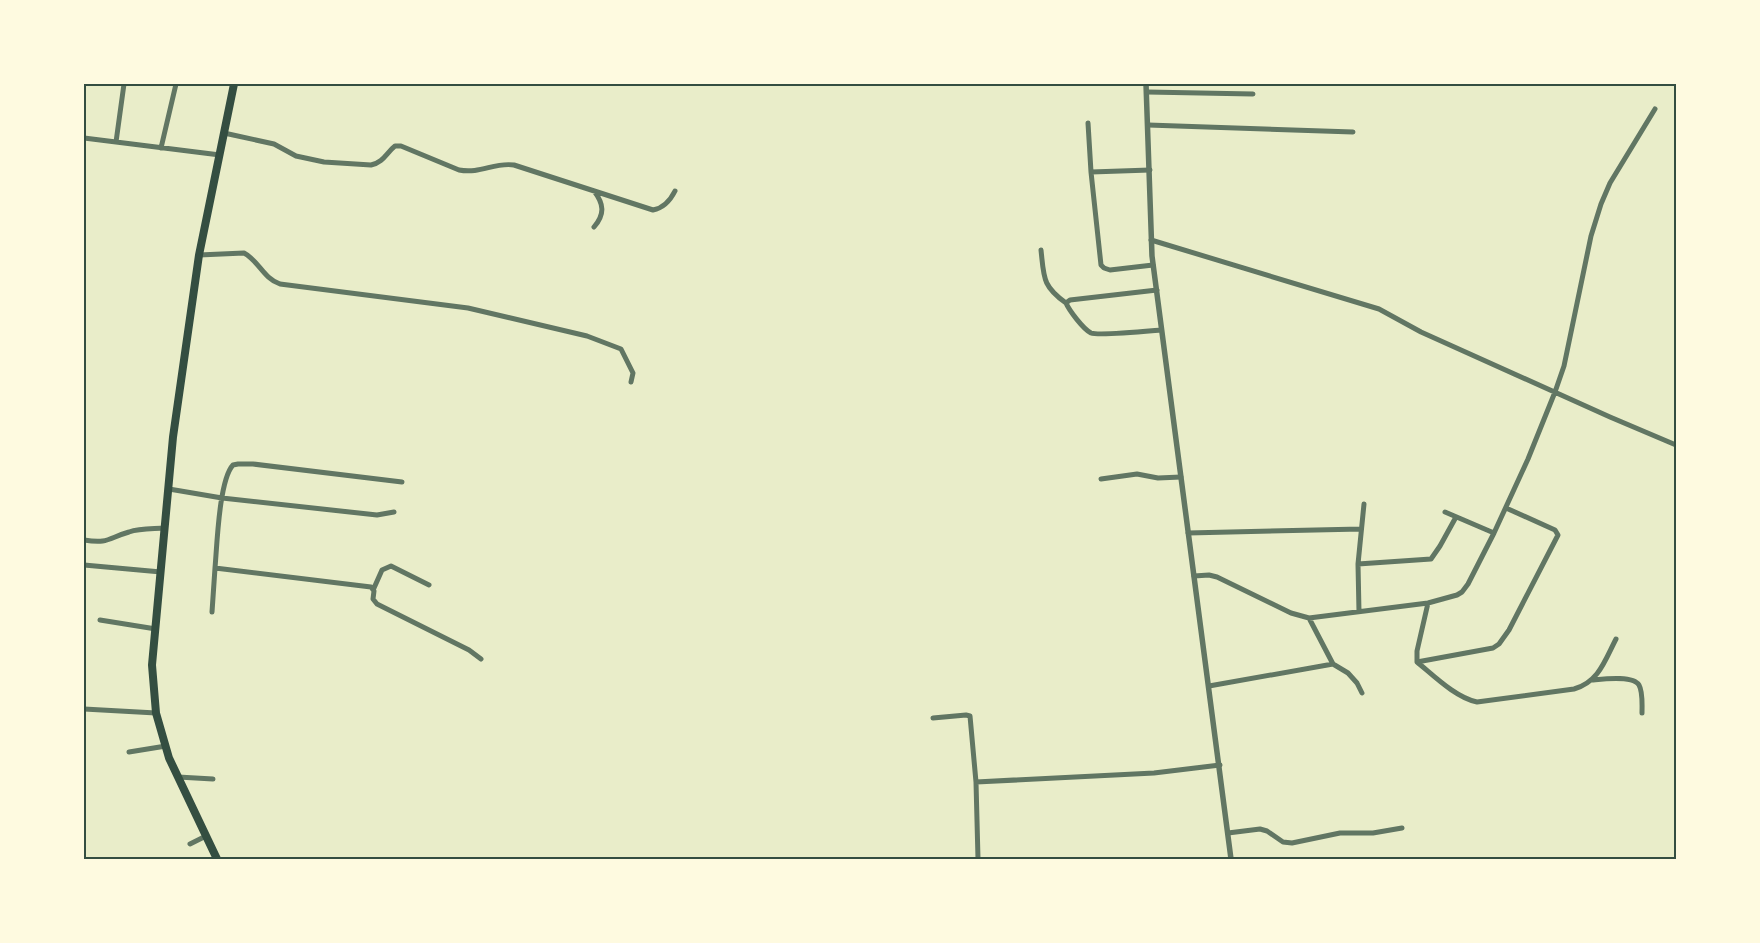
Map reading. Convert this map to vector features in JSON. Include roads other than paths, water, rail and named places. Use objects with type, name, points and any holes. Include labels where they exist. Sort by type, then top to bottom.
[{"type":"main road","points":[[217,859],[178,777],[166,746],[156,713],[152,665],[173,437],[198,255],[234,84]]},
{"type":"street","points":[[116,142],[124,84]]},
{"type":"street","points":[[161,148],[176,84]]},
{"type":"street","points":[[1146,84],[1151,240],[1156,290],[1220,764],[1231,859]]},
{"type":"street","points":[[1147,92],[1253,94]]},
{"type":"street","points":[[1194,576],[1201,574],[1217,577],[1292,613],[1309,618],[1428,603],[1462,592],[1506,508],[1555,392],[1564,366],[1595,219],[1610,183],[1655,109]]},
{"type":"street","points":[[1088,123],[1101,265],[1110,270],[1154,265]]},
{"type":"street","points":[[1148,125],[1353,132]]},
{"type":"street","points":[[224,134],[274,144],[296,156],[324,162],[371,165],[382,161],[395,146],[401,146],[459,170],[469,172],[506,164],[653,210],[660,209],[667,203],[675,191]]},
{"type":"street","points":[[84,138],[220,155]]},
{"type":"street","points":[[1091,172],[1150,170]]},
{"type":"street","points":[[593,191],[601,200],[603,208],[602,215],[594,227]]},
{"type":"street","points":[[1151,240],[1379,309],[1421,332],[1676,445]]},
{"type":"street","points":[[1041,250],[1044,279],[1058,298],[1066,303],[1085,329],[1101,334],[1161,330]]},
{"type":"street","points":[[198,255],[244,253],[249,256],[266,276],[280,284],[468,308],[587,336],[621,348],[633,373],[631,382]]},
{"type":"street","points":[[1066,303],[1070,300],[1156,290]]},
{"type":"street","points":[[212,612],[222,498],[229,469],[232,466],[253,464],[402,482]]},
{"type":"street","points":[[1101,479],[1137,474],[1158,478],[1181,477]]},
{"type":"street","points":[[169,489],[222,498],[377,515],[394,512]]},
{"type":"street","points":[[1359,612],[1358,564],[1360,528],[1364,504]]},
{"type":"street","points":[[1417,662],[1493,648],[1500,644],[1509,630],[1558,536],[1555,530],[1506,508]]},
{"type":"street","points":[[1445,512],[1494,533]]},
{"type":"street","points":[[1358,564],[1431,559],[1456,517]]},
{"type":"street","points":[[84,540],[98,542],[110,540],[130,531],[165,528]]},
{"type":"street","points":[[1188,533],[1360,528]]},
{"type":"street","points":[[84,565],[161,572]]},
{"type":"street","points":[[429,585],[391,566],[382,570],[374,588],[373,599],[377,604],[469,650],[481,659]]},
{"type":"street","points":[[215,568],[367,585],[374,588]]},
{"type":"street","points":[[1417,662],[1417,651],[1428,603]]},
{"type":"street","points":[[1309,618],[1333,664],[1348,673],[1357,683],[1362,693]]},
{"type":"street","points":[[100,620],[156,629]]},
{"type":"street","points":[[1417,662],[1461,696],[1477,702],[1585,686],[1602,668],[1616,639]]},
{"type":"street","points":[[1209,686],[1333,664]]},
{"type":"street","points":[[1592,680],[1621,678],[1636,682],[1640,687],[1642,713]]},
{"type":"street","points":[[84,709],[156,713]]},
{"type":"street","points":[[933,718],[970,716],[976,782],[978,859]]},
{"type":"street","points":[[129,752],[166,746]]},
{"type":"street","points":[[976,782],[1154,773],[1220,764]]},
{"type":"street","points":[[178,777],[213,779]]},
{"type":"street","points":[[1228,833],[1260,829],[1267,831],[1283,842],[1292,843],[1340,833],[1373,833],[1402,828]]},
{"type":"street","points":[[190,844],[206,836]]}]
